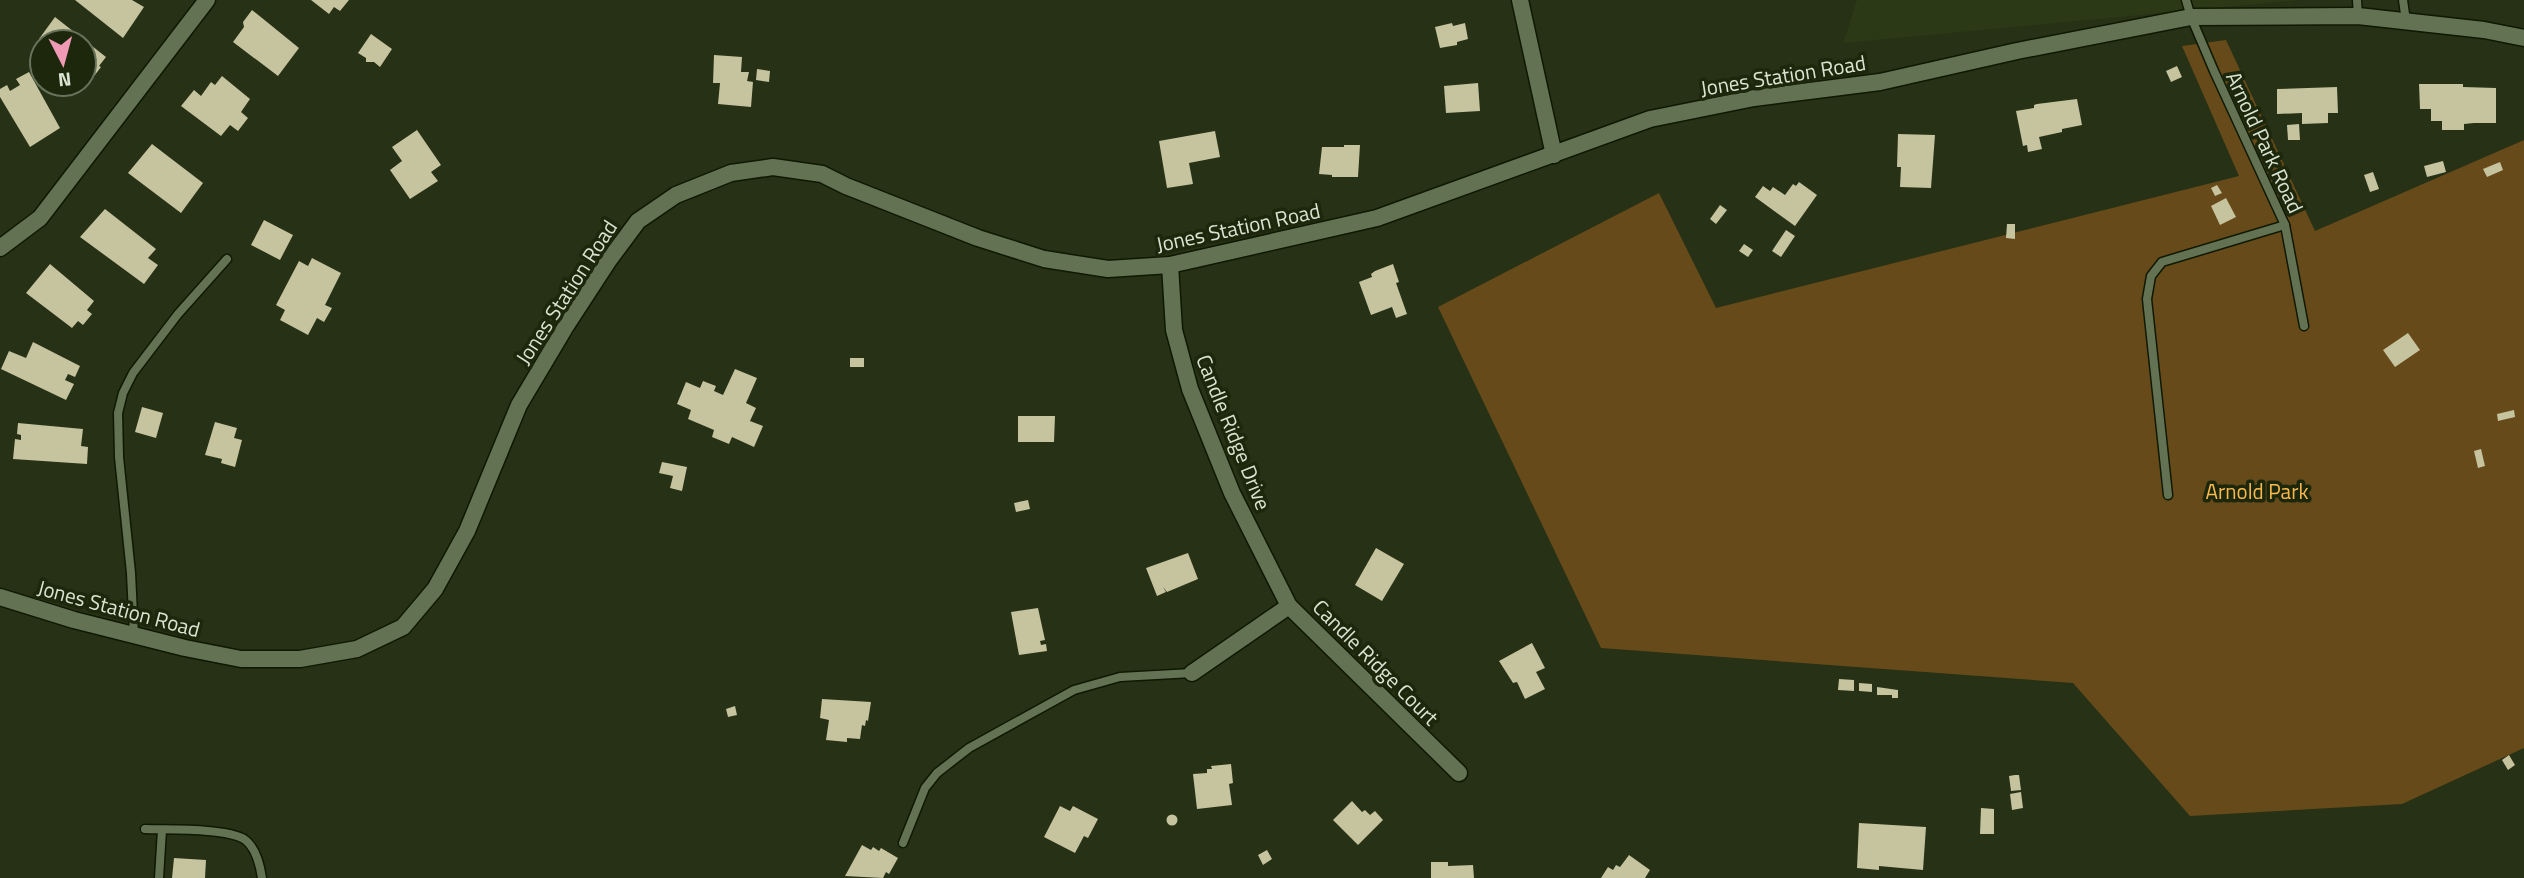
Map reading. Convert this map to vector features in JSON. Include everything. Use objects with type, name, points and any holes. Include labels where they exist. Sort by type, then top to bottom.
[{"type":"street","points":[[0,248],[40,218],[207,0]]},
{"type":"street","points":[[1520,0],[1554,155]]},
{"type":"street","name":"Jones Station Road","points":[[0,597],[134,635],[241,659],[300,659],[357,649],[403,627],[435,589],[467,531],[519,405],[566,326],[638,221],[676,195],[731,173],[773,167],[822,174],[846,187],[978,238],[1044,259],[1108,270],[1170,265],[1377,218],[1650,119],[1754,98],[1880,82],[2017,51],[2191,17],[2358,8],[2406,21],[2484,30],[2524,38]]},
{"type":"street","name":"Candle Ridge Drive","points":[[1170,265],[1174,330],[1190,388],[1232,493],[1289,606]]},
{"type":"street","name":"Candle Ridge Court","points":[[1192,673],[1289,606],[1459,773]]},
{"type":"lane","name":"Arnold Park Road","points":[[2186,0],[2191,17],[2285,225],[2304,326]]},
{"type":"lane","points":[[2403,0],[2406,21]]},
{"type":"lane","points":[[2168,495],[2147,299],[2151,276],[2162,262],[2285,225]]},
{"type":"lane","points":[[134,635],[131,573],[118,457],[118,413],[123,393],[133,373],[177,314],[227,259]]},
{"type":"lane","points":[[903,843],[925,788],[937,773],[970,748],[1074,690],[1120,677],[1192,673]]},
{"type":"lane","points":[[145,829],[224,834],[244,839],[259,860],[262,878]]},
{"type":"lane","points":[[159,878],[162,830]]},
{"type":"shaded area","points":[[1857,0],[2299,0],[1843,43]]},
{"type":"green space","name":"Arnold Park","points":[[2226,40],[2315,231],[2524,140],[2524,748],[2402,804],[2190,816],[2073,683],[1601,648],[1438,307],[1659,193],[1716,308],[2239,176],[2182,46]]},
{"type":"building","points":[[75,0],[132,0],[144,7],[123,38]]},
{"type":"building","points":[[311,0],[349,0],[340,11],[334,7],[329,14]]},
{"type":"building","points":[[252,10],[299,48],[278,76],[233,42]]},
{"type":"building","points":[[55,17],[69,28],[47,28]]},
{"type":"building","points":[[1452,23],[1453,26],[1465,23],[1468,39],[1457,42],[1457,45],[1440,48],[1435,27]]},
{"type":"building","points":[[371,34],[392,49],[380,67],[374,62],[366,62],[366,58],[358,53]]},
{"type":"building","points":[[98,51],[106,57],[99,66],[101,67],[98,71]]},
{"type":"building","points":[[714,55],[742,57],[741,72],[749,72],[747,81],[753,82],[751,107],[718,104],[720,83],[713,83]]},
{"type":"building","points":[[2177,66],[2182,77],[2171,82],[2166,71]]},
{"type":"building","points":[[757,69],[770,71],[769,82],[756,80]]},
{"type":"building","points":[[28,73],[28,98],[43,98],[60,128],[30,147],[0,97],[0,89],[7,85],[10,91],[20,85],[16,79]]},
{"type":"building","points":[[222,76],[250,99],[241,112],[248,118],[238,131],[230,125],[221,136],[181,106],[194,90],[201,96],[211,82],[215,85]]},
{"type":"building","points":[[1478,83],[1480,111],[1446,113],[1444,86]]},
{"type":"building","points":[[2419,84],[2463,84],[2463,87],[2496,88],[2496,123],[2464,124],[2464,130],[2442,130],[2442,121],[2431,121],[2431,109],[2420,109]]},
{"type":"building","points":[[2337,87],[2338,113],[2328,113],[2328,123],[2302,124],[2302,113],[2277,114],[2277,89]]},
{"type":"building","points":[[2077,99],[2082,125],[2039,137],[2042,149],[2028,152],[2027,145],[2023,146],[2016,111],[2034,108],[2037,104]]},
{"type":"building","points":[[2299,124],[2300,140],[2288,140],[2287,125]]},
{"type":"building","points":[[417,130],[441,165],[431,172],[438,181],[410,199],[390,170],[402,161],[392,147]]},
{"type":"building","points":[[1215,131],[1220,157],[1189,163],[1193,184],[1167,188],[1159,141]]},
{"type":"building","points":[[1898,134],[1935,135],[1931,188],[1900,187],[1901,167],[1897,167]]},
{"type":"building","points":[[152,144],[203,183],[181,213],[128,173]]},
{"type":"building","points":[[1360,145],[1358,177],[1319,174],[1322,147]]},
{"type":"building","points":[[2443,161],[2446,172],[2427,177],[2424,166]]},
{"type":"building","points":[[2500,162],[2503,170],[2487,177],[2483,169]]},
{"type":"building","points":[[2373,172],[2379,189],[2370,192],[2364,175]]},
{"type":"building","points":[[1799,182],[1817,195],[1795,226],[1755,197],[1763,186],[1770,191],[1773,187],[1785,195],[1793,184],[1796,186]]},
{"type":"building","points":[[2217,185],[2222,193],[2215,196],[2211,188]]},
{"type":"building","points":[[2226,198],[2236,217],[2220,225],[2211,206]]},
{"type":"building","points":[[1720,205],[1727,210],[1716,224],[1710,219]]},
{"type":"building","points":[[105,209],[156,249],[148,258],[158,265],[144,284],[80,237]]},
{"type":"building","points":[[264,220],[293,235],[280,260],[251,245]]},
{"type":"building","points":[[2007,224],[2015,224],[2015,239],[2006,238]]},
{"type":"building","points":[[1786,230],[1795,236],[1781,257],[1772,251]]},
{"type":"building","points":[[1744,244],[1753,250],[1748,257],[1739,251]]},
{"type":"building","points":[[312,258],[341,273],[325,305],[332,308],[324,322],[317,318],[308,335],[280,320],[285,310],[276,305],[299,261],[308,266]]},
{"type":"building","points":[[50,264],[94,301],[87,310],[92,314],[83,325],[78,321],[72,328],[26,293]]},
{"type":"building","points":[[1393,264],[1399,282],[1396,283],[1407,314],[1396,318],[1392,307],[1371,315],[1359,282],[1372,277],[1371,274],[1375,271]]},
{"type":"building","points":[[2408,333],[2420,350],[2395,367],[2383,350]]},
{"type":"building","points":[[33,342],[80,366],[75,377],[68,374],[65,380],[74,384],[66,400],[1,369],[9,351],[26,358]]},
{"type":"building","points":[[850,358],[864,358],[864,367],[850,367]]},
{"type":"building","points":[[735,369],[757,378],[746,403],[756,408],[750,421],[763,426],[754,447],[732,437],[729,444],[712,437],[714,430],[688,419],[691,410],[677,404],[686,382],[700,388],[703,381],[716,386],[714,391],[723,395]]},
{"type":"building","points":[[142,407],[163,413],[156,438],[135,432]]},
{"type":"building","points":[[2514,410],[2515,417],[2498,421],[2497,414]]},
{"type":"building","points":[[1018,416],[1055,416],[1054,442],[1018,442]]},
{"type":"building","points":[[215,422],[237,428],[234,438],[242,440],[235,467],[221,463],[222,459],[205,455]]},
{"type":"building","points":[[18,423],[83,429],[81,446],[88,447],[87,464],[13,459],[15,439],[21,440],[21,435],[17,434]]},
{"type":"building","points":[[2481,449],[2485,466],[2478,468],[2474,451]]},
{"type":"building","points":[[662,462],[687,467],[682,491],[670,488],[673,476],[659,473]]},
{"type":"building","points":[[1028,500],[1030,509],[1016,512],[1014,503]]},
{"type":"building","points":[[1376,548],[1404,564],[1382,601],[1355,585]]},
{"type":"building","points":[[1188,553],[1198,579],[1167,592],[1163,587],[1166,592],[1157,596],[1146,568]]},
{"type":"building","points":[[1038,608],[1045,640],[1040,641],[1041,645],[1046,644],[1047,651],[1019,655],[1011,612]]},
{"type":"building","points":[[1532,643],[1545,668],[1536,672],[1545,689],[1525,699],[1517,682],[1513,683],[1499,661]]},
{"type":"building","points":[[1839,679],[1854,680],[1854,691],[1838,690]]},
{"type":"building","points":[[1859,683],[1872,684],[1872,692],[1859,691]]},
{"type":"building","points":[[1877,687],[1898,690],[1898,698],[1892,698],[1892,695],[1877,695]]},
{"type":"building","points":[[822,699],[871,702],[868,721],[866,720],[865,726],[862,725],[860,739],[847,738],[847,742],[826,740],[829,720],[820,718]]},
{"type":"building","points":[[735,706],[737,715],[728,717],[726,709]]},
{"type":"building","points":[[2509,755],[2515,765],[2508,770],[2502,760]]},
{"type":"building","points":[[1231,764],[1233,783],[1229,784],[1232,805],[1197,809],[1193,774],[1207,773],[1207,769],[1212,769],[1211,766]]},
{"type":"building","points":[[2019,775],[2021,790],[2011,791],[2009,776]]},
{"type":"building","points":[[2021,792],[2023,808],[2012,810],[2010,794]]},
{"type":"building","points":[[1352,801],[1362,812],[1365,810],[1370,815],[1375,811],[1383,820],[1358,845],[1333,820]]},
{"type":"building","points":[[1060,806],[1070,811],[1073,806],[1098,819],[1088,838],[1084,836],[1075,853],[1044,837]]},
{"type":"building","points":[[1981,808],[1994,809],[1994,834],[1980,834]]},
{"type":"building","points":[[1172,814],[1178,820],[1172,826],[1166,820]]},
{"type":"building","points":[[1859,823],[1926,827],[1923,870],[1879,866],[1879,870],[1857,868]]},
{"type":"building","points":[[862,845],[871,850],[873,847],[879,851],[881,848],[898,858],[889,874],[886,872],[883,878],[845,876]]},
{"type":"building","points":[[1267,850],[1272,859],[1263,865],[1258,855]]},
{"type":"building","points":[[1629,855],[1650,870],[1645,878],[1601,878],[1608,867],[1613,870],[1616,865],[1620,867]]},
{"type":"building","points":[[174,858],[206,860],[205,878],[172,878]]},
{"type":"building","points":[[1431,862],[1448,862],[1448,866],[1473,865],[1474,878],[1431,878]]}]
